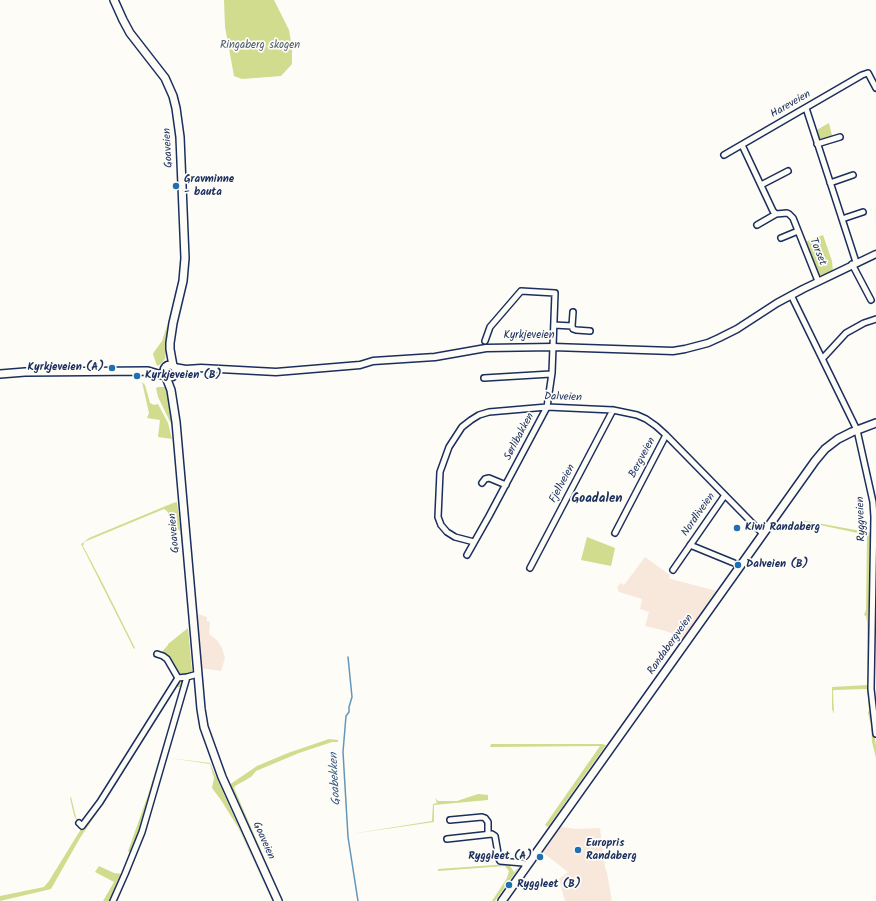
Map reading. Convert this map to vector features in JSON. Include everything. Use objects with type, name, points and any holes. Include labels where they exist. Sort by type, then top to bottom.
[{"type":"main road","name":"Goaveien","points":[[110,0],[118,9]]},
{"type":"main road","name":"Goaveien","points":[[114,0],[134,38],[165,78],[173,96],[176,108],[180,137],[185,258],[183,281],[173,323],[170,349],[163,372],[171,390],[180,460],[202,713],[206,734],[222,777],[278,901]]},
{"type":"main road","name":"Goaveien","points":[[170,349],[174,371],[171,390]]},
{"type":"main road","points":[[0,374],[25,372],[148,371],[169,365],[174,371],[170,378],[148,371]]},
{"type":"main road","name":"Randabergveien","points":[[502,901],[815,461],[826,449],[842,437],[876,423]]},
{"type":"street","name":"Hareveien","points":[[724,155],[862,75],[868,73],[876,88]]},
{"type":"street","points":[[806,108],[842,219],[854,263],[871,300]]},
{"type":"street","points":[[818,144],[840,137]]},
{"type":"street","points":[[742,145],[773,211],[776,214],[757,225]]},
{"type":"street","points":[[761,185],[788,171]]},
{"type":"street","points":[[830,183],[853,175]]},
{"type":"street","points":[[842,219],[863,212]]},
{"type":"street","name":"Torset","points":[[776,214],[786,213],[790,214],[793,218],[818,281]]},
{"type":"street","name":"Torset","points":[[781,238],[798,231]]},
{"type":"street","name":"Kyrkjeveien","points":[[174,371],[186,368],[287,371],[360,364],[373,361],[435,357],[486,348],[553,347],[673,351],[708,343],[719,338],[737,329],[791,295],[854,263],[876,254]]},
{"type":"street","name":"Sørlibakken","points":[[467,555],[547,407],[553,347],[554,293],[521,291],[490,327],[485,342]]},
{"type":"street","name":"Ryggveien","points":[[791,295],[857,430],[873,502],[871,689],[876,734]]},
{"type":"street","points":[[572,326],[573,312]]},
{"type":"street","points":[[823,358],[846,333],[864,323],[876,319]]},
{"type":"street","points":[[554,326],[572,326],[573,329],[576,330],[590,331]]},
{"type":"street","points":[[484,378],[551,374]]},
{"type":"street","name":"Dalveien","points":[[474,542],[455,537],[447,532],[441,526],[438,517],[440,472],[448,447],[462,427],[480,415],[489,412],[547,407],[613,410],[637,415],[646,419],[666,435],[763,534]]},
{"type":"street","name":"Fjellveien","points":[[530,568],[613,410]]},
{"type":"street","name":"Bergveien","points":[[615,533],[666,435]]},
{"type":"street","points":[[482,483],[485,479],[489,478],[506,485]]},
{"type":"street","name":"Nordliveien","points":[[673,570],[725,495]]},
{"type":"street","name":"Nordliveien","points":[[690,546],[734,563]]},
{"type":"street","points":[[158,654],[167,659],[178,678]]},
{"type":"street","points":[[178,678],[198,674]]},
{"type":"street","points":[[112,901],[142,832],[187,677]]},
{"type":"street","points":[[79,823],[82,826],[100,802],[178,678]]},
{"type":"street","points":[[450,820],[485,818],[488,822],[488,834]]},
{"type":"street","points":[[447,839],[488,834],[495,836],[500,861],[523,863],[527,866]]},
{"type":"shaded area","points":[[645,557],[670,575],[669,578],[671,579],[717,591],[683,639],[677,635],[645,626],[649,612],[640,609],[642,599],[619,592],[617,587],[621,583],[624,585]]},
{"type":"shaded area","points":[[195,613],[207,617],[207,621],[210,622],[209,634],[217,640],[222,648],[225,658],[221,671],[200,668]]},
{"type":"shaded area","points":[[559,824],[562,827],[576,829],[600,828],[605,867],[612,901],[565,901],[559,879],[568,872],[542,852],[543,848]]},
{"type":"green space","name":"Ringaberg skogen","points":[[224,0],[274,0],[289,30],[292,48],[292,64],[281,76],[242,79],[234,76],[225,27]]},
{"type":"green space","points":[[829,123],[833,140],[819,143],[815,131]]},
{"type":"green space","points":[[823,235],[832,261],[833,272],[818,276],[805,242]]},
{"type":"green space","points":[[176,299],[165,359],[157,366],[153,354],[162,341]]},
{"type":"green space","points":[[142,382],[145,385],[150,403],[154,405],[158,404],[168,423],[172,439],[158,437],[160,420],[147,418],[149,413]]},
{"type":"green space","points":[[165,387],[168,395],[174,430],[158,397],[156,388]]},
{"type":"green space","points":[[177,502],[183,550],[180,531],[174,525],[167,511],[164,509],[84,542],[83,546],[135,648],[134,649],[81,544],[89,538]]},
{"type":"green space","points":[[801,520],[872,533],[870,599],[871,707],[876,758],[868,713],[867,689],[834,690],[834,714],[832,709],[832,687],[868,685],[867,622],[866,616],[864,615],[866,610],[867,535]]},
{"type":"green space","points":[[587,537],[615,548],[611,566],[581,560]]},
{"type":"green space","points":[[188,628],[192,671],[178,678],[173,668],[159,655],[168,644]]},
{"type":"green space","points":[[183,679],[184,680],[132,862],[123,887],[115,901],[103,901],[114,882],[95,872],[99,866],[114,873],[122,874],[132,854],[128,851],[148,795],[181,687],[176,687],[80,838],[51,889],[0,901],[0,896],[44,887],[49,881],[81,829],[74,815],[70,798],[71,797],[76,817],[82,825],[175,683],[179,684]]},
{"type":"green space","points":[[329,739],[338,740],[338,742],[332,742],[299,753],[256,771],[251,777],[234,788],[283,901],[281,901],[229,785],[257,766],[288,753]]},
{"type":"green space","points":[[491,744],[606,745],[548,827],[545,825],[600,746],[490,747]]},
{"type":"green space","points":[[169,758],[210,763],[272,901],[239,829],[212,788],[214,778],[210,764]]},
{"type":"green space","points":[[478,794],[488,795],[488,800],[434,805],[434,822],[351,834],[432,821],[433,804],[437,803],[435,798],[438,801],[457,801]]},
{"type":"green space","points":[[509,864],[514,872],[520,866],[495,901],[492,901],[507,878],[509,871],[505,866],[438,871],[438,869]]},
{"type":"waterway","name":"Goabekken","points":[[348,657],[352,697],[349,712],[346,716],[343,752],[348,837],[358,901]]},
{"type":"place","name":"Gravminne - bauta","points":[[176,186]]},
{"type":"place","name":"Kyrkjeveien (A)","points":[[112,368]]},
{"type":"place","name":"Kyrkjeveien (B)","points":[[137,376]]},
{"type":"place","name":"Kiwi Randaberg","points":[[737,528]]},
{"type":"place","name":"Dalveien (B)","points":[[738,565]]},
{"type":"place","name":"Europris Randaberg","points":[[578,850]]},
{"type":"place","name":"Ryggleet (A)","points":[[540,857]]},
{"type":"place","name":"Ryggleet (B)","points":[[509,885]]},
{"type":"district","name":"Goadalen","points":[[597,500]]}]
